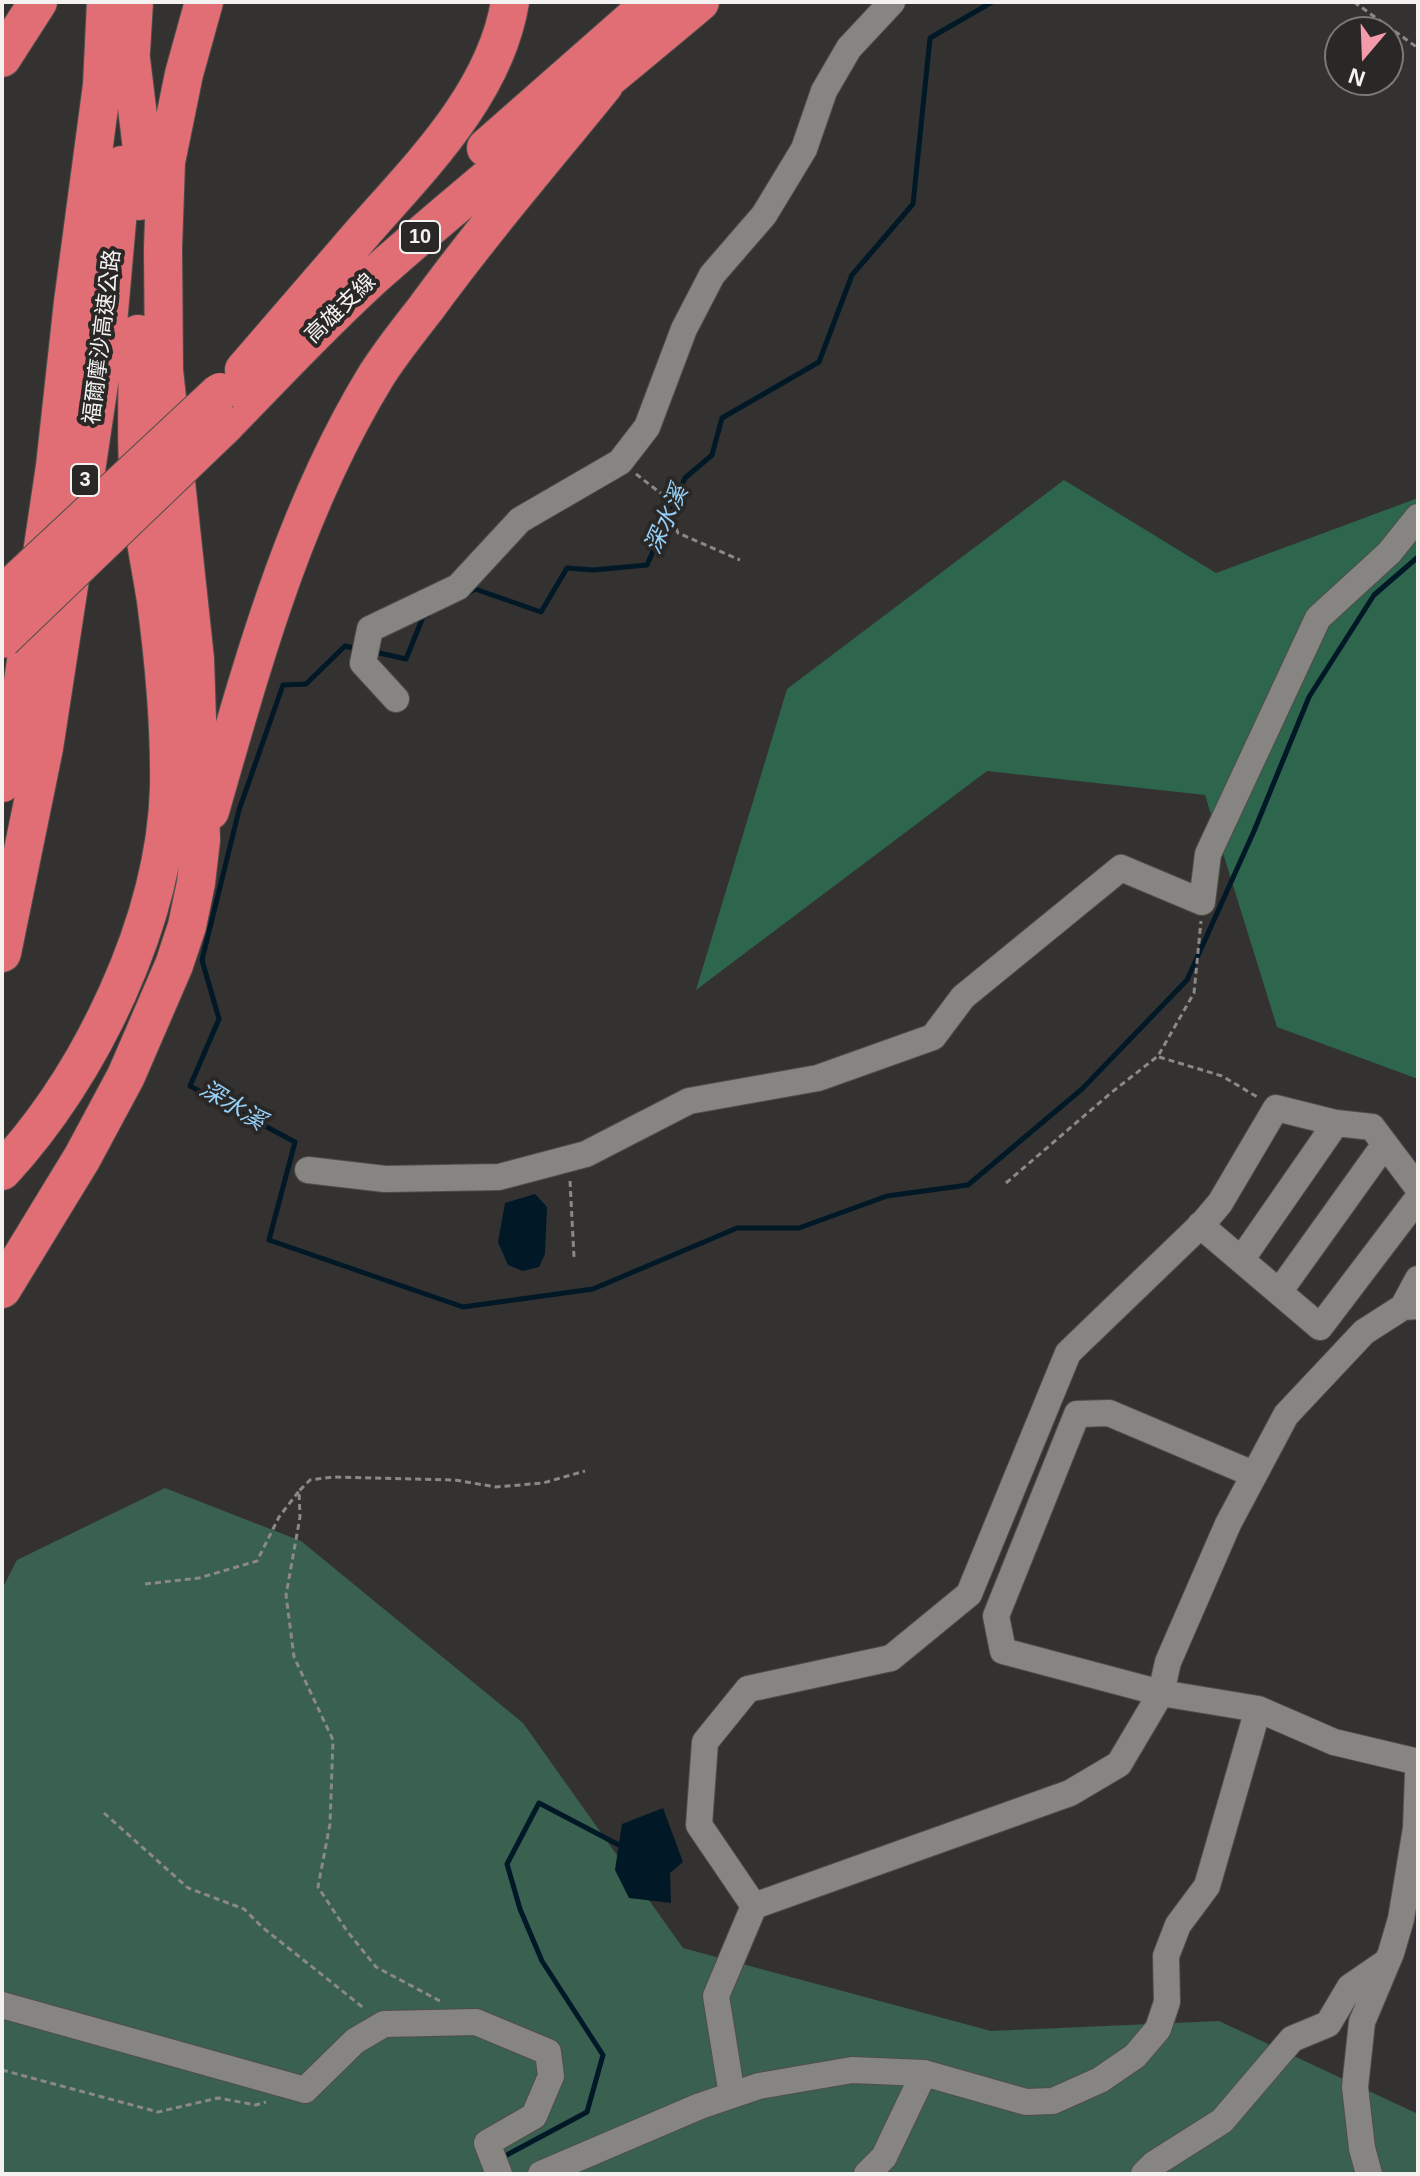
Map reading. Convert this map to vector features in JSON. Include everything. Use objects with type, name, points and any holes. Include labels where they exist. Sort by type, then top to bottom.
[{"type":"highway","points":[[2,58],[38,2]]},
{"type":"highway","name":"福爾摩沙高速公路","points":[[2,783],[18,715],[55,466],[102,85],[106,2]]},
{"type":"highway","name":"福爾摩沙高速公路","points":[[2,953],[44,748],[108,323],[134,2]]},
{"type":"highway","points":[[2,1289],[82,1158],[126,1076],[155,1015],[187,926],[196,883],[201,840],[195,659],[164,370],[163,248],[166,162],[184,74],[204,2]]},
{"type":"highway","points":[[230,396],[430,156],[473,96],[501,41],[510,2]]},
{"type":"highway","name":"高雄支線","points":[[2,639],[230,396],[501,167],[613,63],[652,2]]},
{"type":"highway","name":"高雄支線","points":[[2,595],[613,63],[700,2]]},
{"type":"highway","points":[[2,1171],[74,1076],[98,1033],[139,941],[163,848],[169,788],[165,703],[156,603],[139,498],[137,269],[142,149],[131,59]]},
{"type":"highway","points":[[201,840],[254,658],[296,537],[323,476],[376,376],[613,63]]},
{"type":"lane","points":[[396,699],[363,663],[370,629],[458,587],[520,520],[620,462],[647,427],[684,329],[712,275],[764,215],[804,149],[824,91],[849,48],[892,2]]},
{"type":"lane","points":[[308,1170],[385,1179],[499,1177],[586,1154],[689,1101],[818,1078],[933,1037],[963,997],[1121,868],[1202,902],[1208,854],[1318,618],[1389,553],[1418,517]]},
{"type":"lane","points":[[754,1906],[699,1825],[705,1742],[748,1689],[891,1658],[969,1594],[1068,1353],[1220,1203],[1276,1108],[1336,1123],[1372,1127],[1418,1188]]},
{"type":"lane","points":[[1241,1260],[1336,1123]]},
{"type":"lane","points":[[1279,1292],[1385,1144]]},
{"type":"lane","points":[[1320,1327],[1418,1198]]},
{"type":"lane","points":[[1200,1225],[1348,1350]]},
{"type":"lane","points":[[732,2095],[716,1996],[754,1906],[1070,1793],[1119,1764],[1161,1693],[1168,1662],[1228,1524],[1286,1415],[1364,1332],[1410,1306],[1418,1279]]},
{"type":"lane","points":[[1253,1474],[1109,1413],[1077,1414],[996,1616],[1003,1651],[1161,1693],[1258,1709],[1334,1742],[1418,1762]]},
{"type":"lane","points":[[541,2174],[732,2095],[759,2086],[852,2070],[924,2073],[1026,2102],[1053,2101],[1100,2080],[1135,2056],[1158,2029],[1167,2002],[1166,1956],[1178,1925],[1207,1886],[1258,1709]]},
{"type":"lane","points":[[1369,2174],[1362,2148],[1355,2087],[1362,2022],[1391,1953],[1401,1919],[1416,1828],[1418,1774]]},
{"type":"lane","points":[[1144,2174],[1154,2164],[1222,2121],[1292,2039],[1328,2024],[1350,1987],[1385,1963]]},
{"type":"lane","points":[[2,2005],[305,2090],[355,2041],[384,2024],[476,2022],[548,2052],[551,2076],[534,2116],[487,2143],[499,2174]]},
{"type":"lane","points":[[867,2174],[884,2157],[924,2073]]},
{"type":"path","points":[[1354,2],[1418,48]]},
{"type":"path","points":[[620,462],[663,495],[678,533],[740,560]]},
{"type":"path","points":[[1006,1183],[1158,1056],[1194,993],[1202,902]]},
{"type":"path","points":[[1158,1056],[1222,1076],[1276,1108]]},
{"type":"path","points":[[571,1158],[574,1257]]},
{"type":"path","points":[[145,1584],[199,1578],[257,1561],[279,1517],[310,1480],[333,1477],[455,1480],[496,1487],[543,1483],[585,1471]]},
{"type":"path","points":[[299,1491],[300,1517],[286,1595],[294,1657],[333,1740],[330,1824],[318,1887],[376,1967],[442,2002]]},
{"type":"path","points":[[104,1813],[188,1888],[244,1909],[321,1976],[384,2024]]},
{"type":"path","points":[[2,2070],[158,2112],[218,2098],[256,2105],[305,2090]]},
{"type":"green space","points":[[1064,480],[1216,573],[1418,498],[1418,1079],[1277,1027],[1205,795],[987,771],[696,990],[787,689]]},
{"type":"green space","points":[[165,1488],[301,1541],[523,1723],[683,1948],[991,2031],[1219,2021],[1418,2114],[1418,2174],[2,2174],[2,1589],[17,1560]]},
{"type":"water","points":[[535,1194],[547,1207],[545,1254],[539,1267],[523,1271],[508,1265],[498,1242],[505,1203]]},
{"type":"water","points":[[663,1808],[683,1862],[670,1873],[671,1903],[629,1898],[615,1870],[622,1824]]},
{"type":"waterway","name":"深水溪","points":[[468,593],[475,589],[541,612],[567,568],[593,570],[647,565],[685,478],[712,455],[722,418],[819,362],[852,275],[913,204],[930,38],[992,2]]},
{"type":"waterway","points":[[357,649],[345,646],[306,684],[283,685],[239,810],[202,960],[219,1019],[190,1086],[295,1142],[269,1240],[463,1307],[593,1289],[737,1228],[799,1228],[887,1196],[968,1185],[1082,1089],[1187,980],[1254,831],[1309,697],[1374,595],[1418,557]]},
{"type":"waterway","name":"深水溪","points":[[375,652],[406,659],[423,617],[428,615]]},
{"type":"waterway","points":[[503,2157],[587,2112],[603,2055],[542,1961],[520,1909],[507,1864],[539,1803],[619,1845]]}]
